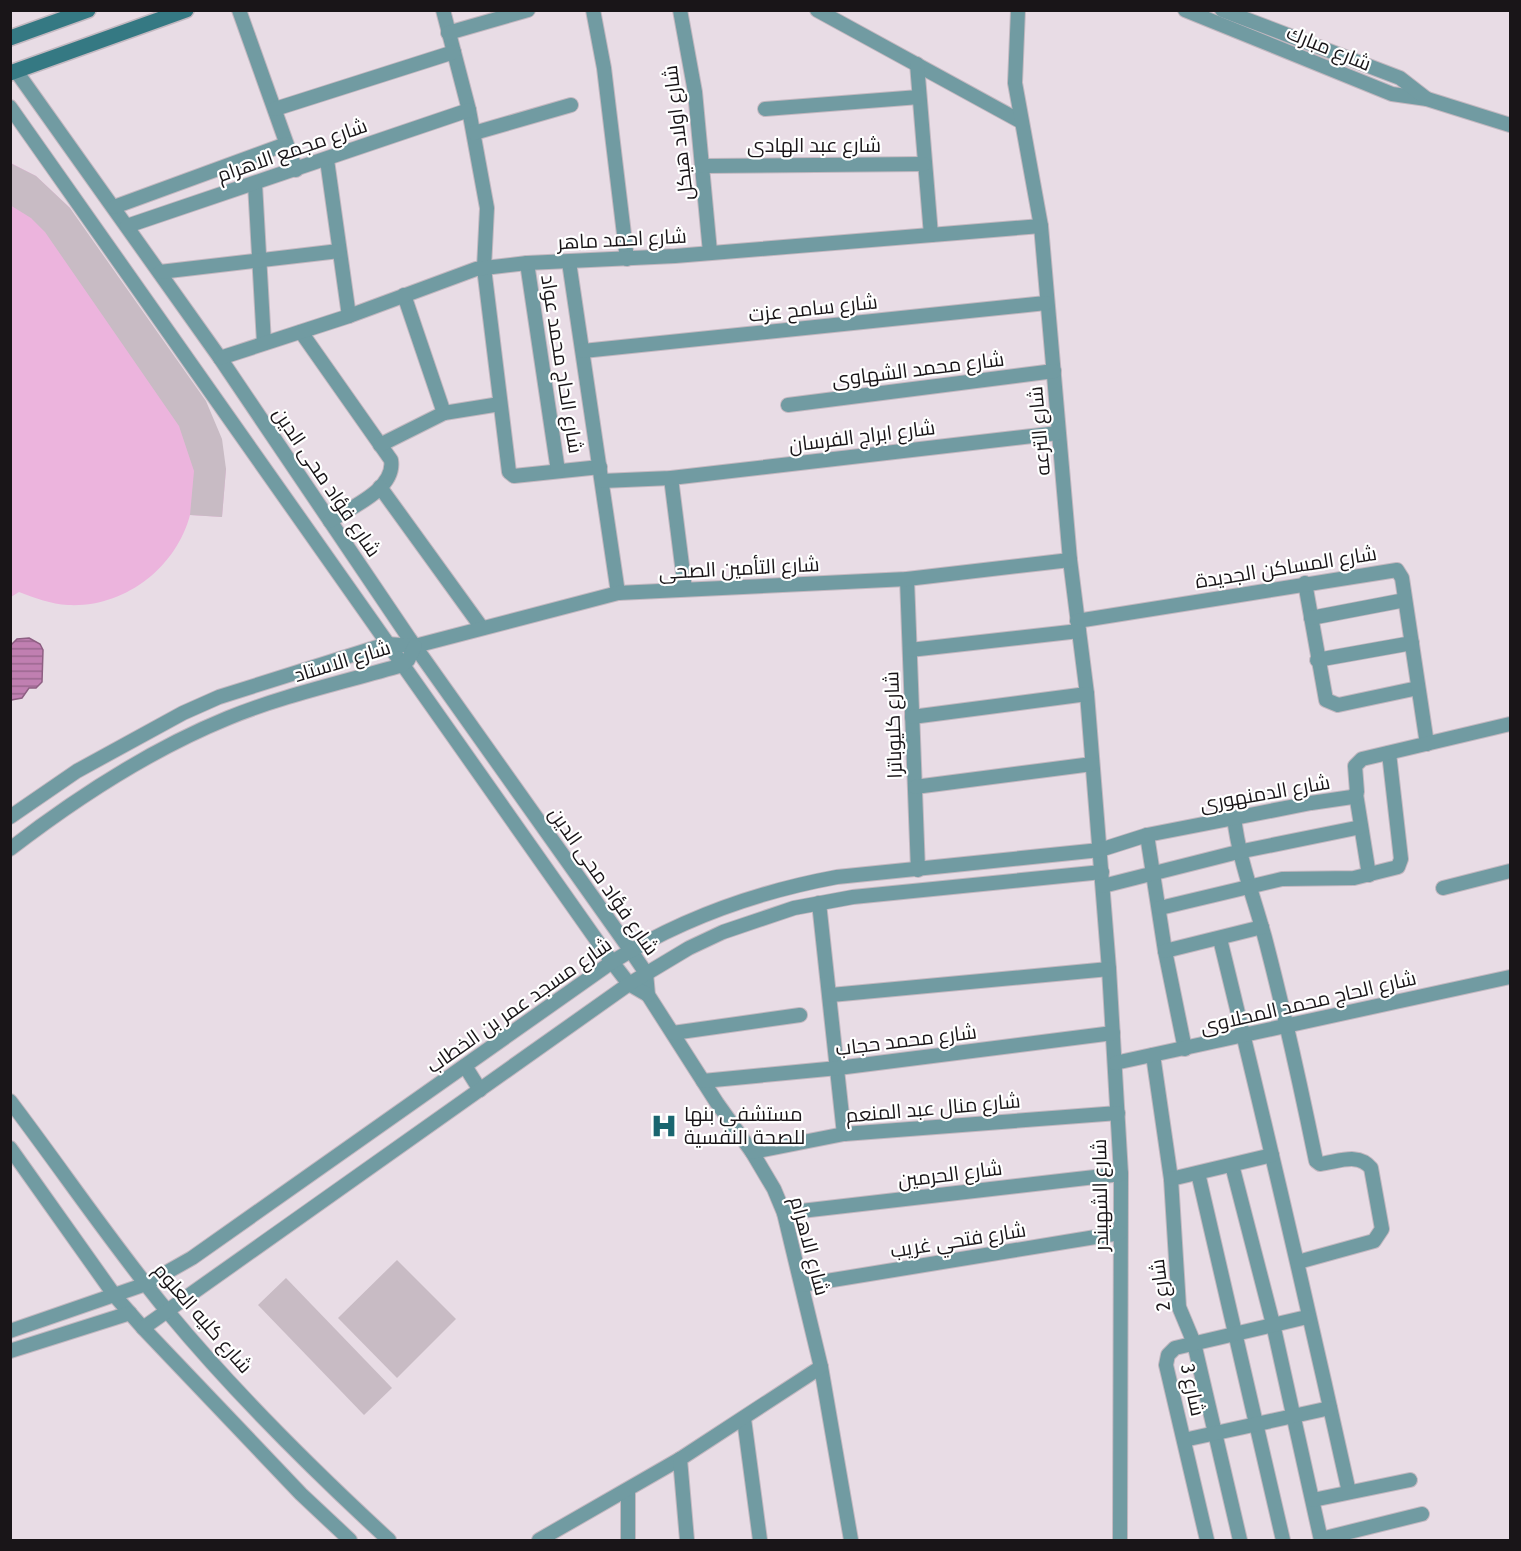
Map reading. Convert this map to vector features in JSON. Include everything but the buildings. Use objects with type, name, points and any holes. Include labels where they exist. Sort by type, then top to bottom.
[{"type":"main road","points":[[10,38],[87,10]]},
{"type":"main road","points":[[13,72],[186,10]]},
{"type":"street","points":[[239,10],[296,170]]},
{"type":"street","points":[[380,444],[444,413],[500,404],[484,268],[486,208],[474,133],[443,10]]},
{"type":"street","points":[[448,33],[528,10]]},
{"type":"street","points":[[594,10],[604,68],[627,259]]},
{"type":"street","name":"شارع اولاد هيكل","points":[[680,10],[695,92],[710,252]]},
{"type":"street","points":[[817,10],[1020,121]]},
{"type":"street","name":"شارع الترعه","points":[[1018,10],[1015,83],[1020,121],[1041,226],[1058,434],[1070,560],[1087,694],[1100,850]]},
{"type":"street","name":"شارع مبارك","points":[[1185,10],[1383,91],[1401,97],[1427,99],[1510,125]]},
{"type":"street","name":"شارع مبارك","points":[[1222,10],[1390,74],[1410,84],[1427,99]]},
{"type":"street","points":[[275,109],[454,52]]},
{"type":"street","points":[[917,64],[931,235]]},
{"type":"street","name":"شارع فؤاد محى الدين","points":[[13,72],[41,105],[160,272],[415,646],[631,951],[646,974],[648,995]]},
{"type":"street","points":[[1383,91],[1390,74]]},
{"type":"street","points":[[765,109],[919,97]]},
{"type":"street","points":[[13,110],[41,105]]},
{"type":"street","points":[[474,133],[571,105]]},
{"type":"street","name":"شارع فؤاد محى الدين","points":[[13,110],[612,962],[629,984],[648,995]]},
{"type":"street","name":"شارع مجمع الاهرام","points":[[127,226],[469,110]]},
{"type":"street","points":[[114,207],[286,144]]},
{"type":"street","points":[[327,160],[349,316]]},
{"type":"street","name":"شارع عبد الهادى","points":[[703,166],[924,164]]},
{"type":"street","points":[[255,184],[264,343]]},
{"type":"street","name":"شارع احمد ماهر","points":[[220,358],[349,316],[458,274],[484,268],[1041,226]]},
{"type":"street","points":[[160,272],[339,251]]},
{"type":"street","points":[[569,262],[618,593]]},
{"type":"street","name":"شارع الحاج محمد عواد","points":[[527,263],[558,471]]},
{"type":"street","points":[[404,294],[444,413]]},
{"type":"street","name":"شارع سامح عزت","points":[[583,351],[1047,303]]},
{"type":"street","points":[[300,332],[391,460],[392,468],[386,482],[330,521]]},
{"type":"street","name":"شارع محمد الشهاوى","points":[[788,405],[1053,371]]},
{"type":"street","name":"شارع ابراج الفرسان","points":[[500,404],[509,472],[514,476],[558,471],[671,478],[1058,434]]},
{"type":"street","points":[[671,478],[686,589]]},
{"type":"street","points":[[380,487],[482,628]]},
{"type":"street","name":"شارع التأمين الصحى","points":[[415,646],[618,593],[907,579],[1070,560]]},
{"type":"street","name":"شارع المساكن الجديدة","points":[[910,650],[1078,626],[1305,583],[1397,570],[1402,578],[1427,744]]},
{"type":"street","name":"شارع كليوباترا","points":[[907,579],[918,870]]},
{"type":"street","points":[[1305,583],[1322,694],[1331,704],[1338,705],[1418,688]]},
{"type":"street","points":[[1311,618],[1405,600]]},
{"type":"street","points":[[1317,660],[1412,643]]},
{"type":"street","name":"شارع الاستاد","points":[[10,817],[77,771],[183,713],[250,686],[387,644],[415,646],[408,660],[402,665],[257,707],[194,734],[90,792],[10,849]]},
{"type":"street","points":[[367,650],[374,661],[376,673]]},
{"type":"street","points":[[250,686],[257,707]]},
{"type":"street","points":[[912,717],[1087,694]]},
{"type":"street","points":[[183,713],[194,734]]},
{"type":"street","name":"شارع الدمنهورى","points":[[1100,850],[1147,835],[1234,817],[1352,797],[1356,794],[1355,766],[1369,756],[1510,724]]},
{"type":"street","points":[[1160,908],[1282,879],[1340,880],[1398,867],[1401,859],[1389,753]]},
{"type":"street","points":[[915,787],[1092,764]]},
{"type":"street","points":[[1356,794],[1369,875]]},
{"type":"street","points":[[1234,817],[1238,852],[1262,927],[1288,1025],[1316,1161],[1320,1164],[1353,1158],[1366,1163],[1371,1168],[1382,1229],[1374,1241],[1298,1262]]},
{"type":"street","points":[[1103,886],[1238,852],[1361,827]]},
{"type":"street","points":[[1147,835],[1165,951],[1185,1049]]},
{"type":"street","name":"شارع مسجد عمر بن الخطاب","points":[[10,1331],[146,1284],[192,1258],[612,962],[699,916],[767,892],[837,878],[1100,850]]},
{"type":"street","name":"شارع الشهبندر","points":[[1100,850],[1121,1174],[1120,1540]]},
{"type":"street","points":[[1443,888],[1510,871]]},
{"type":"street","points":[[143,1329],[629,984],[723,932],[758,918],[819,903],[1102,872]]},
{"type":"street","points":[[819,903],[831,995],[844,1134]]},
{"type":"street","points":[[1165,951],[1262,927]]},
{"type":"street","points":[[1220,939],[1298,1262],[1307,1317],[1349,1492]]},
{"type":"street","points":[[831,995],[1109,969]]},
{"type":"street","name":"شارع الحاج محمد المحلاوى","points":[[1115,1063],[1510,977]]},
{"type":"street","name":"شارع الاهرام","points":[[648,995],[752,1152],[774,1189],[784,1214],[821,1367],[851,1540]]},
{"type":"street","points":[[673,1033],[800,1015]]},
{"type":"street","name":"شارع محمد حجاب","points":[[703,1081],[838,1068],[1113,1033]]},
{"type":"street","name":"شارع 2","points":[[1153,1055],[1171,1179],[1179,1307],[1194,1343],[1217,1433],[1240,1540]]},
{"type":"street","points":[[465,1066],[480,1090]]},
{"type":"street","name":"شارع كليه العلوم","points":[[10,1101],[168,1312],[252,1404],[355,1509],[389,1540]]},
{"type":"street","name":"شارع منال عبد المنعم","points":[[752,1152],[844,1134],[1118,1113]]},
{"type":"street","points":[[12,1154],[115,1296],[143,1329],[350,1540]]},
{"type":"street","points":[[1171,1179],[1272,1155]]},
{"type":"street","points":[[1232,1165],[1273,1324],[1321,1540],[1422,1514]]},
{"type":"street","points":[[1198,1173],[1283,1540]]},
{"type":"street","name":"شارع الحرمين","points":[[784,1214],[1121,1174]]},
{"type":"street","name":"شارع فتحي غريب","points":[[802,1286],[1120,1233]]},
{"type":"street","points":[[10,1351],[130,1313]]},
{"type":"street","name":"شارع 3","points":[[1207,1540],[1167,1360],[1175,1348],[1307,1317]]},
{"type":"street","points":[[539,1540],[559,1534],[744,1419],[821,1367]]},
{"type":"street","points":[[1184,1440],[1258,1426],[1330,1408]]},
{"type":"street","points":[[744,1419],[760,1540]]},
{"type":"street","points":[[680,1459],[687,1540]]},
{"type":"street","points":[[1313,1500],[1410,1480]]},
{"type":"street","points":[[628,1490],[628,1540]]},
{"type":"street","points":[[338,1530],[355,1509]]},
{"type":"shaded area","points":[[11,163],[36,176],[70,208],[226,469],[222,517],[190,515],[173,552],[160,568],[128,592],[109,600],[68,605],[19,592],[11,597]]},
{"type":"shaded area","points":[[29,638],[40,644],[43,650],[42,682],[36,688],[29,688],[22,698],[11,700],[11,645],[17,639]]},
{"type":"place","name":"مستشفى بنها للصحة النفسية","points":[[664,1126]]}]
